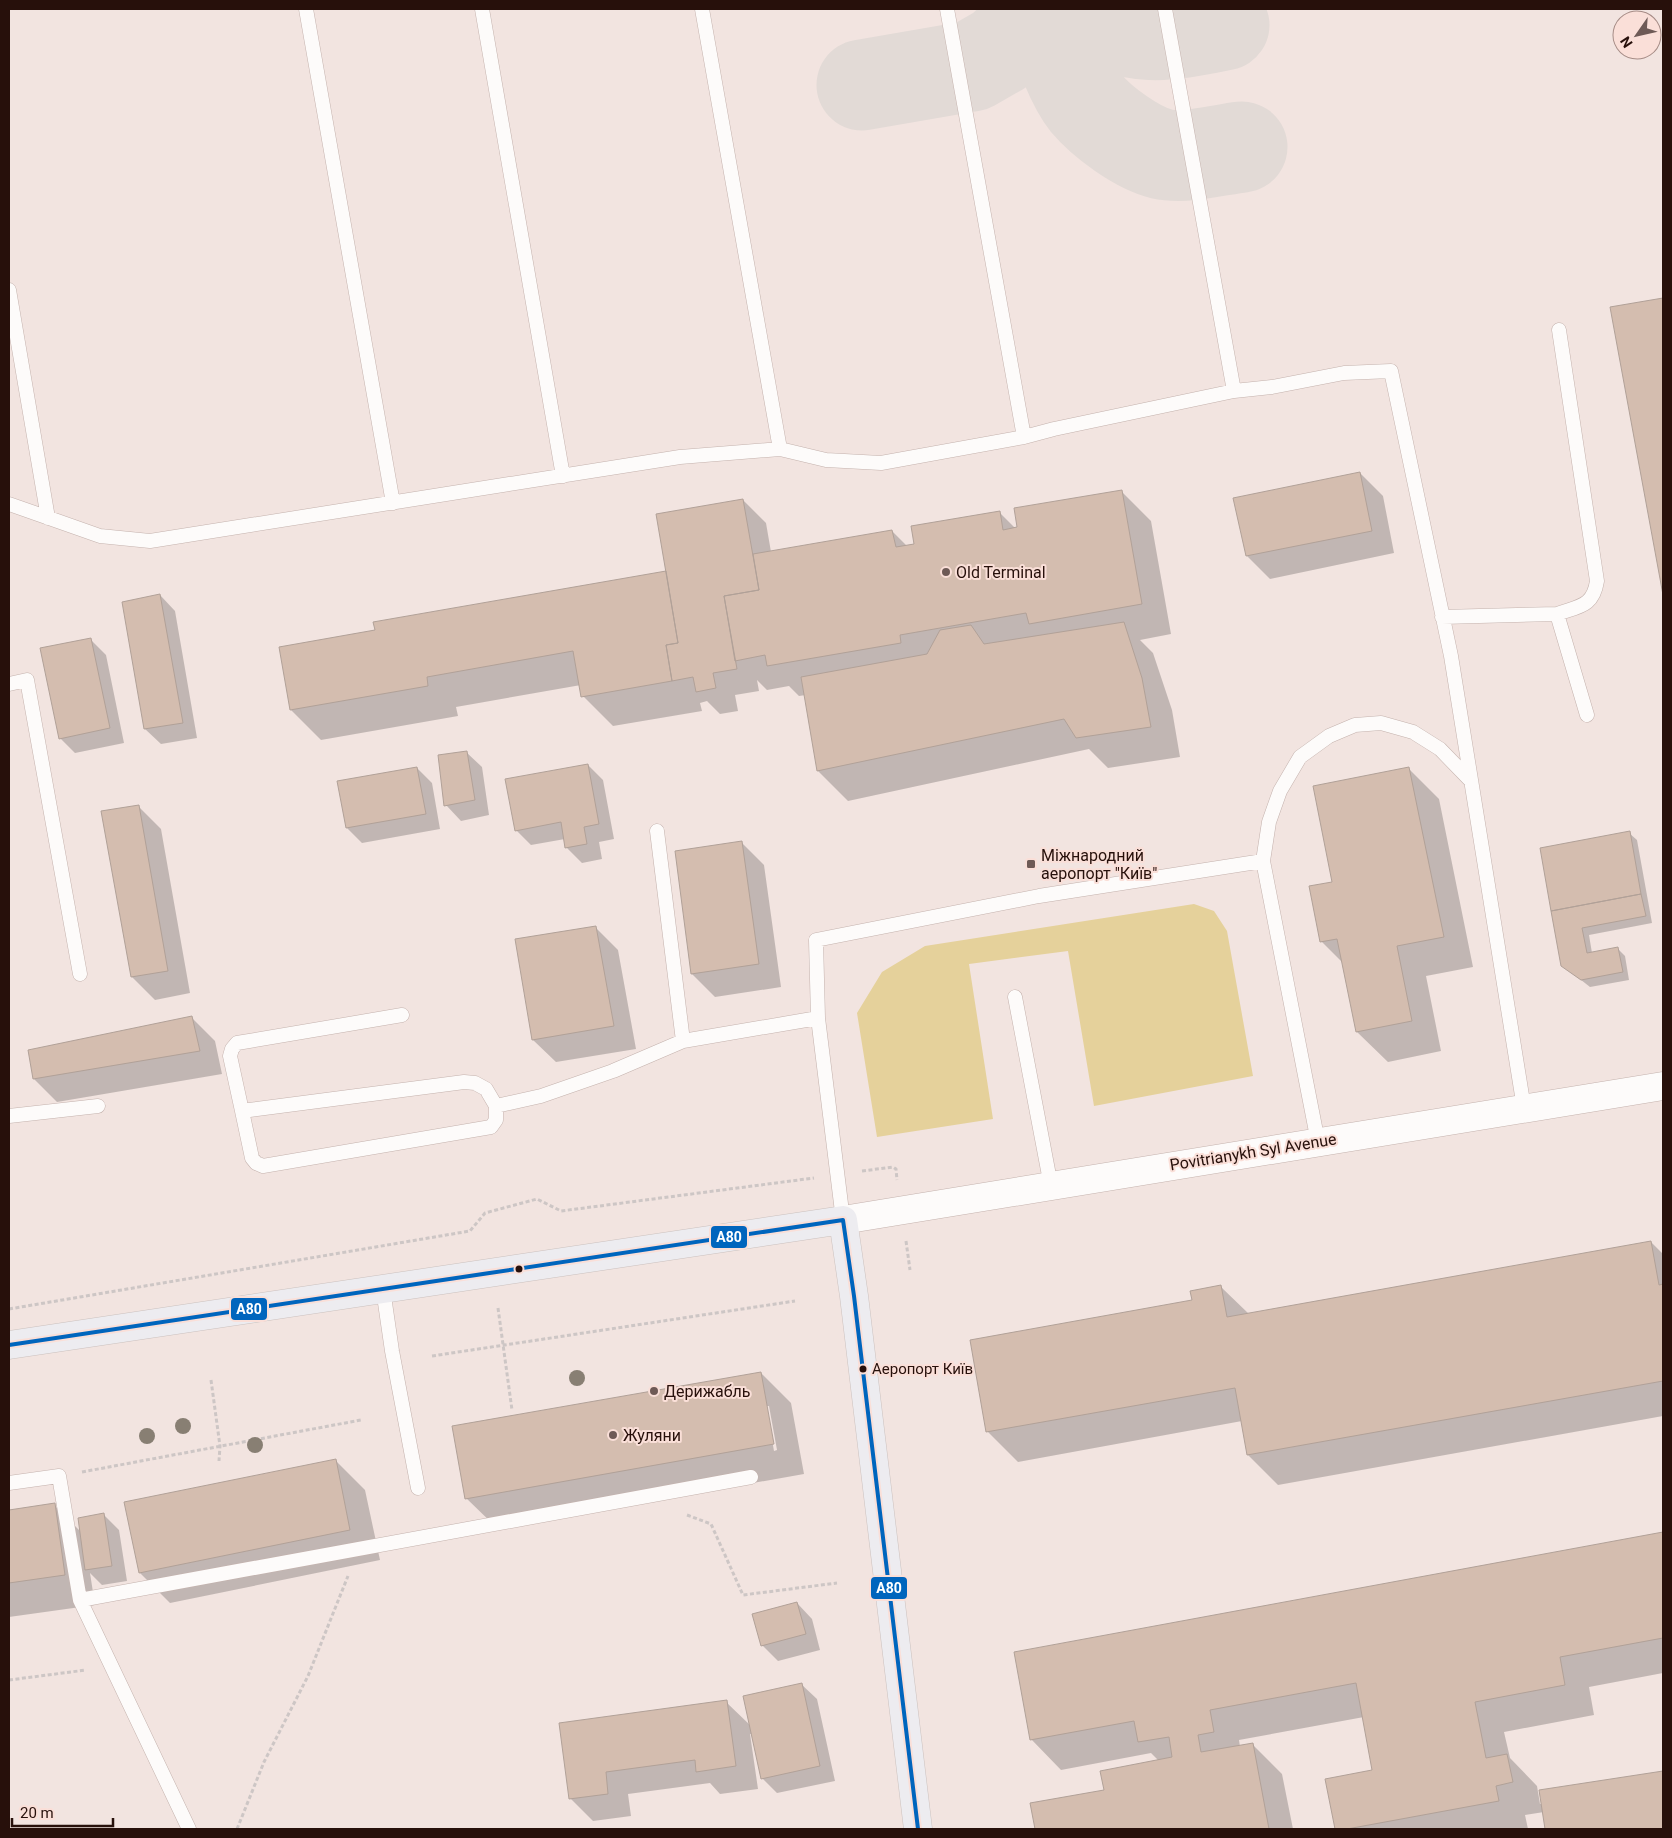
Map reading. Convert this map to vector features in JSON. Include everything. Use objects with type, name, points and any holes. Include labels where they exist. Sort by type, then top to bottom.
[{"type":"main road","name":"Povitrianykh Syl Avenue","points":[[9,1345],[843,1220]]},
{"type":"main road","points":[[843,1220],[854,1296],[918,1829]]},
{"type":"street","name":"Povitrianykh Syl Avenue","points":[[843,1220],[1663,1086]]},
{"type":"lane","points":[[306,9],[393,502]]},
{"type":"lane","points":[[482,9],[563,476]]},
{"type":"lane","points":[[702,9],[780,449]]},
{"type":"lane","points":[[947,9],[1024,437]]},
{"type":"lane","points":[[1165,9],[1234,391]]},
{"type":"lane","points":[[9,290],[48,518]]},
{"type":"lane","points":[[1442,617],[1557,614],[1585,604],[1594,594],[1596,580],[1559,330]]},
{"type":"lane","points":[[9,504],[100,536],[150,541],[680,458],[780,449],[826,460],[881,463],[1024,437],[1234,391],[1272,387],[1344,373],[1391,371],[1450,656],[1524,1108]]},
{"type":"lane","points":[[1557,614],[1588,715]]},
{"type":"lane","points":[[9,684],[27,680],[80,974]]},
{"type":"lane","points":[[1318,1142],[1263,861],[1269,822],[1280,791],[1300,757],[1329,736],[1355,725],[1381,723],[1413,732],[1440,749],[1471,781]]},
{"type":"lane","points":[[657,830],[683,1041]]},
{"type":"lane","points":[[843,1220],[818,1018],[816,940],[1039,896],[1263,861]]},
{"type":"lane","points":[[1015,997],[1051,1186]]},
{"type":"lane","points":[[242,1112],[464,1082],[475,1083],[486,1089],[496,1106],[496,1120],[491,1127],[263,1166],[256,1163],[252,1158],[242,1112],[230,1056],[232,1049],[237,1043],[402,1015]]},
{"type":"lane","points":[[496,1106],[541,1096],[604,1074],[683,1041],[818,1018]]},
{"type":"lane","points":[[9,1116],[98,1106]]},
{"type":"lane","points":[[383,1289],[392,1351],[418,1488]]},
{"type":"lane","points":[[9,1483],[59,1476],[80,1600],[189,1829]]},
{"type":"lane","points":[[80,1600],[751,1477]]},
{"type":"path","points":[[9,1309],[470,1231],[485,1213],[537,1199],[561,1212],[836,1174],[895,1168],[910,1270]]},
{"type":"path","points":[[432,1356],[795,1301]]},
{"type":"path","points":[[498,1308],[512,1410]]},
{"type":"path","points":[[211,1380],[220,1446],[220,1461]]},
{"type":"path","points":[[59,1476],[361,1420]]},
{"type":"path","points":[[685,1514],[711,1524],[743,1595],[836,1583]]},
{"type":"path","points":[[237,1829],[264,1762],[308,1676],[350,1569]]},
{"type":"path","points":[[9,1680],[112,1667]]},
{"type":"shaded area","points":[[1194,904],[1214,911],[1227,931],[1253,1076],[1094,1106],[1068,951],[969,964],[993,1119],[877,1137],[857,1013],[882,972],[925,946]]},
{"type":"building","points":[[1663,298],[1663,595],[1610,307]]},
{"type":"building","points":[[1360,472],[1372,531],[1246,556],[1233,498]]},
{"type":"building","name":"Old Terminal","points":[[1122,490],[1142,604],[1029,624],[1026,613],[900,635],[901,643],[767,666],[765,655],[735,661],[724,596],[759,590],[753,554],[892,530],[896,547],[914,544],[911,526],[1000,511],[1003,530],[1017,527],[1014,508]]},
{"type":"building","points":[[743,499],[759,590],[724,596],[737,669],[713,673],[716,688],[696,692],[693,677],[672,681],[666,645],[678,643],[656,514]]},
{"type":"building","points":[[666,571],[678,643],[666,645],[672,681],[581,697],[573,651],[427,677],[428,686],[290,710],[279,647],[375,630],[373,622]]},
{"type":"building","points":[[160,594],[183,723],[144,729],[122,602]]},
{"type":"building","points":[[1124,622],[1142,678],[1151,727],[1076,738],[1064,719],[817,771],[801,677],[927,654],[940,630],[971,625],[984,644]]},
{"type":"building","points":[[91,638],[110,728],[59,739],[40,648]]},
{"type":"building","points":[[467,751],[475,800],[444,806],[438,755]]},
{"type":"building","points":[[588,764],[599,824],[584,827],[587,844],[565,848],[561,822],[515,831],[505,779]]},
{"type":"building","points":[[417,767],[426,814],[346,828],[337,781]]},
{"type":"building","points":[[1409,767],[1444,937],[1397,946],[1412,1021],[1356,1032],[1337,939],[1320,942],[1309,886],[1332,882],[1313,786]]},
{"type":"building","points":[[139,805],[168,971],[131,977],[101,811]]},
{"type":"building","points":[[1630,831],[1641,894],[1551,911],[1540,848]]},
{"type":"building","points":[[742,841],[759,964],[691,974],[675,851]]},
{"type":"building","points":[[1641,894],[1646,916],[1582,928],[1587,953],[1618,947],[1623,972],[1581,980],[1561,966],[1551,911]]},
{"type":"building","points":[[596,926],[614,1026],[532,1040],[515,939]]},
{"type":"building","points":[[192,1016],[200,1051],[33,1079],[28,1050]]},
{"type":"building","points":[[1651,1241],[1659,1285],[1663,1284],[1663,1381],[1247,1455],[1235,1388],[986,1432],[970,1340],[1192,1300],[1190,1291],[1221,1285],[1227,1317]]},
{"type":"building","name":"Жуляни","points":[[761,1372],[774,1444],[465,1499],[452,1426]]},
{"type":"building","points":[[336,1459],[350,1530],[139,1573],[124,1502]]},
{"type":"building","points":[[55,1503],[65,1575],[9,1583],[9,1510]]},
{"type":"building","points":[[104,1513],[112,1566],[85,1570],[78,1518]]},
{"type":"building","points":[[1663,1532],[1663,1638],[1560,1657],[1565,1685],[1475,1702],[1486,1758],[1507,1754],[1513,1782],[1496,1786],[1499,1801],[1347,1829],[1335,1829],[1325,1779],[1372,1770],[1356,1683],[1210,1710],[1214,1732],[1198,1735],[1201,1752],[1253,1743],[1269,1829],[1035,1829],[1030,1803],[1104,1790],[1100,1771],[1172,1757],[1169,1737],[1138,1742],[1134,1721],[1030,1740],[1014,1652]]},
{"type":"building","points":[[797,1602],[806,1634],[761,1646],[752,1614]]},
{"type":"building","points":[[802,1683],[820,1766],[761,1779],[743,1696]]},
{"type":"building","points":[[727,1700],[736,1766],[696,1772],[695,1760],[606,1772],[608,1794],[569,1799],[559,1723]]},
{"type":"building","points":[[1663,1771],[1663,1829],[1545,1829],[1539,1790]]},
{"type":"taxiway","points":[[862,85],[972,66],[1000,50],[1012,39],[1025,25],[1034,9]]},
{"type":"taxiway","points":[[1055,9],[1062,52],[1072,80],[1086,103],[1110,126],[1142,146],[1162,154],[1191,155],[1242,147]]},
{"type":"taxiway","points":[[1086,9],[1102,21],[1118,29],[1152,35],[1188,32],[1224,25]]},
{"type":"transit line","name":"А80","points":[[9,1345],[843,1220],[854,1296],[918,1829]]},
{"type":"place","name":"Old Terminal","points":[[946,572]]},
{"type":"place","name":"Міжнародний аеропорт \"Київ\"","points":[[1031,864]]},
{"type":"place","name":"Аеропорт Київ","points":[[863,1369]]},
{"type":"place","name":"Дерижабль","points":[[654,1391]]},
{"type":"place","name":"Жуляни","points":[[613,1435]]}]
